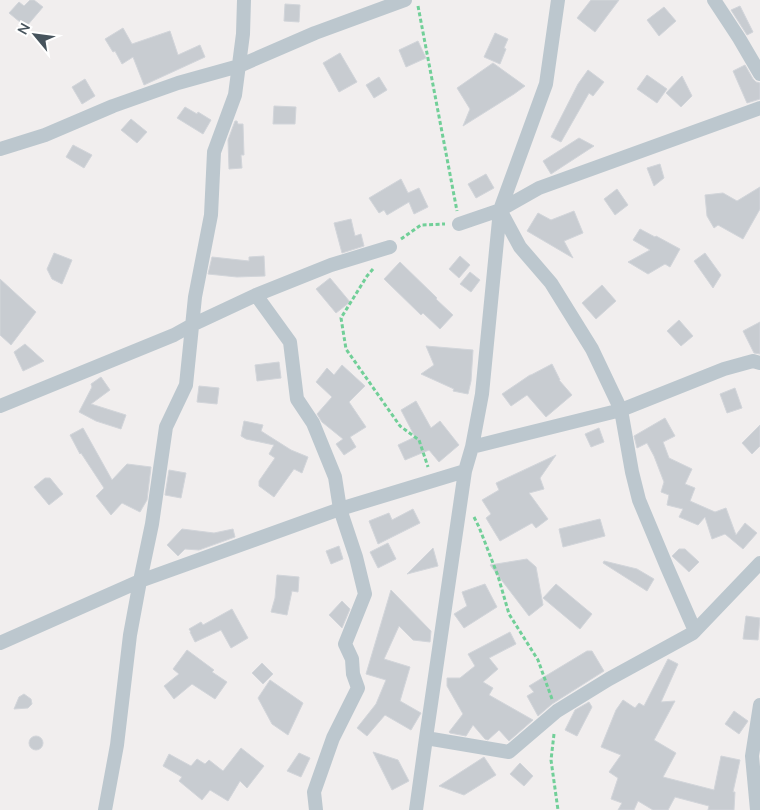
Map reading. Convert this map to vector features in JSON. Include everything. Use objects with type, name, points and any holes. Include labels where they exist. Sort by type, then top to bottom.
[{"type":"street","points":[[105,810],[117,745],[130,635],[152,524],[166,427],[186,384],[195,297],[211,214],[214,152],[235,95],[243,34],[244,0]]},
{"type":"street","points":[[0,149],[46,135],[113,106],[178,83],[239,66],[315,33],[405,0]]},
{"type":"street","points":[[416,810],[465,470],[472,447],[482,394],[500,210],[546,84],[558,0]]},
{"type":"street","points":[[714,0],[760,74]]},
{"type":"street","points":[[459,224],[500,210],[539,188],[760,108]]},
{"type":"street","points":[[500,210],[520,247],[551,282],[592,349],[621,410],[632,472],[640,500],[667,567],[696,630]]},
{"type":"street","points":[[0,406],[174,335],[256,295],[331,265],[390,247]]},
{"type":"street","points":[[256,295],[290,342],[297,399],[313,422],[335,477],[340,510],[356,557],[365,594],[345,644],[352,659],[353,674],[358,688],[333,738],[314,792],[316,810]]},
{"type":"street","points":[[472,447],[621,410],[724,369],[753,361],[760,362]]},
{"type":"street","points":[[0,643],[140,581],[340,510],[465,470]]},
{"type":"street","points":[[426,738],[508,752],[557,711],[696,630],[760,563]]},
{"type":"street","points":[[757,810],[752,756],[760,705]]},
{"type":"path","points":[[390,247],[421,225],[459,224],[417,0]]},
{"type":"path","points":[[373,269],[341,318],[346,349],[400,426],[419,440],[433,480]]},
{"type":"path","points":[[461,497],[469,506],[479,527],[498,576],[509,614],[538,660],[557,711],[551,760],[558,810]]},
{"type":"building","points":[[30,0],[34,0],[43,7],[26,27],[9,13],[19,2],[24,6]]},
{"type":"building","points":[[591,0],[619,0],[595,32],[577,18]]},
{"type":"building","points":[[285,4],[300,5],[299,22],[284,21]]},
{"type":"building","points":[[740,6],[753,32],[747,35],[731,10]]},
{"type":"building","points":[[664,7],[676,21],[659,36],[647,20]]},
{"type":"building","points":[[123,28],[132,44],[170,31],[178,55],[200,45],[205,57],[144,85],[133,57],[122,64],[115,51],[113,52],[105,39]]},
{"type":"building","points":[[495,33],[508,39],[500,64],[484,57]]},
{"type":"building","points":[[418,41],[426,58],[406,67],[399,50]]},
{"type":"building","points":[[340,53],[357,82],[339,92],[323,63]]},
{"type":"building","points":[[493,63],[525,86],[463,126],[470,109],[457,88]]},
{"type":"building","points":[[745,65],[753,79],[760,83],[760,99],[747,103],[733,71]]},
{"type":"building","points":[[588,70],[604,82],[593,96],[589,93],[561,142],[551,137],[578,84]]},
{"type":"building","points":[[647,75],[667,89],[657,103],[637,89]]},
{"type":"building","points":[[682,76],[692,96],[681,107],[666,93]]},
{"type":"building","points":[[379,77],[387,90],[374,98],[366,85]]},
{"type":"building","points":[[85,79],[95,96],[82,104],[72,87]]},
{"type":"building","points":[[274,106],[296,107],[295,124],[273,124]]},
{"type":"building","points":[[185,107],[211,120],[203,134],[177,118]]},
{"type":"building","points":[[131,119],[147,132],[137,143],[121,130]]},
{"type":"building","points":[[235,121],[238,124],[243,124],[244,155],[241,155],[242,168],[229,169],[228,140]]},
{"type":"building","points":[[579,138],[594,146],[551,174],[543,161]]},
{"type":"building","points":[[73,145],[92,155],[84,168],[66,157]]},
{"type":"building","points":[[660,164],[664,178],[654,186],[647,168]]},
{"type":"building","points":[[486,174],[494,188],[476,198],[468,184]]},
{"type":"building","points":[[401,179],[408,193],[419,188],[428,207],[414,214],[409,202],[387,215],[384,210],[379,213],[369,198]]},
{"type":"building","points":[[760,187],[760,209],[743,239],[718,225],[714,228],[707,216],[705,195],[723,193],[737,201]]},
{"type":"building","points":[[617,189],[628,205],[615,215],[604,199]]},
{"type":"building","points":[[574,211],[583,233],[564,241],[573,258],[527,231],[538,213],[551,220]]},
{"type":"building","points":[[351,219],[355,236],[361,234],[364,246],[342,253],[334,223]]},
{"type":"building","points":[[640,229],[680,249],[670,267],[665,264],[648,274],[628,262],[650,250],[633,240]]},
{"type":"building","points":[[54,253],[72,260],[62,284],[52,279],[47,269]]},
{"type":"building","points":[[705,253],[721,275],[713,288],[694,261]]},
{"type":"building","points":[[264,256],[265,276],[237,277],[208,274],[212,257],[249,261],[249,257]]},
{"type":"building","points":[[460,256],[470,265],[459,278],[449,269]]},
{"type":"building","points":[[400,262],[453,315],[440,329],[423,313],[421,315],[384,279]]},
{"type":"building","points":[[470,272],[480,280],[471,292],[460,284]]},
{"type":"building","points":[[330,278],[350,302],[336,313],[316,289]]},
{"type":"building","points":[[0,279],[36,312],[11,345],[0,335]]},
{"type":"building","points":[[602,285],[616,301],[596,319],[582,303]]},
{"type":"building","points":[[679,320],[693,336],[681,346],[667,331]]},
{"type":"building","points":[[760,322],[760,354],[754,353],[743,331]]},
{"type":"building","points":[[25,344],[44,361],[23,371],[14,352]]},
{"type":"building","points":[[426,346],[473,350],[471,381],[468,394],[453,391],[454,389],[421,374],[434,365]]},
{"type":"building","points":[[279,362],[281,378],[257,381],[255,365]]},
{"type":"building","points":[[552,364],[559,380],[572,395],[546,417],[527,395],[511,406],[502,394],[530,375]]},
{"type":"building","points":[[342,365],[365,386],[349,402],[366,427],[350,437],[356,447],[344,455],[336,444],[343,439],[322,422],[317,414],[332,397],[316,382],[327,368],[334,375]]},
{"type":"building","points":[[101,377],[110,390],[91,404],[126,415],[121,429],[96,421],[79,412],[92,387],[91,384]]},
{"type":"building","points":[[199,386],[219,388],[217,404],[197,402]]},
{"type":"building","points":[[735,388],[742,408],[727,413],[720,394]]},
{"type":"building","points":[[416,401],[431,428],[440,421],[459,445],[439,462],[429,450],[405,460],[398,445],[415,437],[401,410]]},
{"type":"building","points":[[665,418],[675,436],[663,442],[669,458],[692,469],[685,484],[695,488],[690,501],[715,512],[726,508],[736,535],[745,523],[757,533],[743,549],[725,534],[712,539],[705,517],[698,525],[679,517],[683,509],[667,505],[669,495],[661,492],[664,482],[654,456],[647,443],[637,448],[634,436]]},
{"type":"building","points":[[244,421],[263,425],[261,431],[291,450],[308,457],[302,473],[294,469],[274,497],[259,486],[259,481],[275,458],[269,454],[274,445],[246,439],[241,436]]},
{"type":"building","points":[[760,425],[760,446],[752,454],[742,443]]},
{"type":"building","points":[[83,428],[112,480],[127,464],[151,467],[147,500],[140,512],[122,503],[111,515],[96,496],[104,488],[80,454],[70,435]]},
{"type":"building","points":[[599,428],[604,442],[591,447],[585,434]]},
{"type":"building","points":[[556,455],[540,478],[544,489],[529,493],[548,519],[536,528],[532,523],[500,541],[486,518],[491,514],[482,500],[499,490],[496,483]]},
{"type":"building","points":[[169,470],[186,473],[181,498],[165,495]]},
{"type":"building","points":[[45,478],[50,478],[63,494],[49,505],[34,487]]},
{"type":"building","points":[[413,509],[420,523],[378,544],[369,521],[389,513],[392,520]]},
{"type":"building","points":[[600,519],[605,536],[563,547],[559,529]]},
{"type":"building","points":[[182,529],[214,533],[233,529],[235,537],[199,550],[185,549],[178,556],[167,545]]},
{"type":"building","points":[[388,543],[396,559],[378,568],[370,552]]},
{"type":"building","points":[[339,546],[343,559],[331,564],[326,551]]},
{"type":"building","points":[[433,548],[438,566],[407,574]]},
{"type":"building","points":[[679,549],[685,549],[699,562],[689,572],[672,556]]},
{"type":"building","points":[[527,559],[536,567],[543,605],[529,616],[490,565]]},
{"type":"building","points":[[604,561],[637,569],[654,579],[647,591],[603,563]]},
{"type":"building","points":[[277,575],[299,577],[298,592],[292,591],[287,615],[271,612],[275,598]]},
{"type":"building","points":[[485,584],[497,607],[464,628],[454,614],[467,606],[462,592]]},
{"type":"building","points":[[556,584],[592,614],[580,629],[543,598]]},
{"type":"building","points":[[391,590],[431,631],[430,642],[413,640],[399,626],[384,659],[410,667],[400,701],[421,713],[411,730],[385,715],[367,736],[357,728],[376,704],[386,680],[366,674]]},
{"type":"building","points":[[342,601],[350,609],[342,628],[329,615]]},
{"type":"building","points":[[232,609],[248,638],[231,648],[221,630],[195,642],[189,629],[201,622],[203,625]]},
{"type":"building","points":[[746,616],[760,618],[758,640],[743,639]]},
{"type":"building","points":[[510,632],[516,644],[489,658],[498,669],[483,682],[493,688],[489,695],[533,720],[509,741],[499,730],[488,740],[485,739],[473,725],[466,736],[450,733],[463,714],[447,686],[447,678],[460,678],[475,666],[468,654]]},
{"type":"building","points":[[187,650],[214,670],[212,672],[227,682],[215,699],[192,684],[174,699],[164,686],[179,674],[173,669]]},
{"type":"building","points":[[587,651],[592,651],[604,671],[552,704],[538,716],[527,696],[534,692],[529,686]]},
{"type":"building","points":[[668,659],[678,664],[661,702],[675,701],[654,740],[676,753],[663,777],[714,790],[721,756],[740,760],[733,792],[735,792],[734,810],[708,810],[709,806],[675,797],[668,810],[653,810],[638,801],[634,810],[618,810],[622,803],[611,799],[618,778],[609,772],[621,755],[601,747],[616,710],[623,700],[635,708],[639,703],[644,706]]},
{"type":"building","points":[[262,663],[273,674],[263,684],[252,673]]},
{"type":"building","points":[[270,680],[303,703],[288,735],[272,724],[258,698]]},
{"type":"building","points":[[24,694],[31,699],[32,704],[28,708],[14,709],[19,697]]},
{"type":"building","points":[[589,702],[592,707],[577,736],[565,730],[575,710]]},
{"type":"building","points":[[734,711],[748,721],[739,734],[725,724]]},
{"type":"building","points":[[36,736],[41,738],[43,743],[41,748],[36,750],[31,748],[29,743],[31,738]]},
{"type":"building","points":[[241,748],[264,766],[247,788],[240,781],[228,801],[210,790],[202,800],[179,781],[182,777],[163,766],[169,754],[191,766],[197,759],[205,764],[209,760],[223,771]]},
{"type":"building","points":[[373,752],[398,760],[409,781],[392,790]]},
{"type":"building","points":[[299,753],[310,758],[301,777],[287,771]]},
{"type":"building","points":[[484,757],[496,775],[464,795],[439,786]]},
{"type":"building","points":[[520,763],[533,776],[524,786],[510,774]]}]
